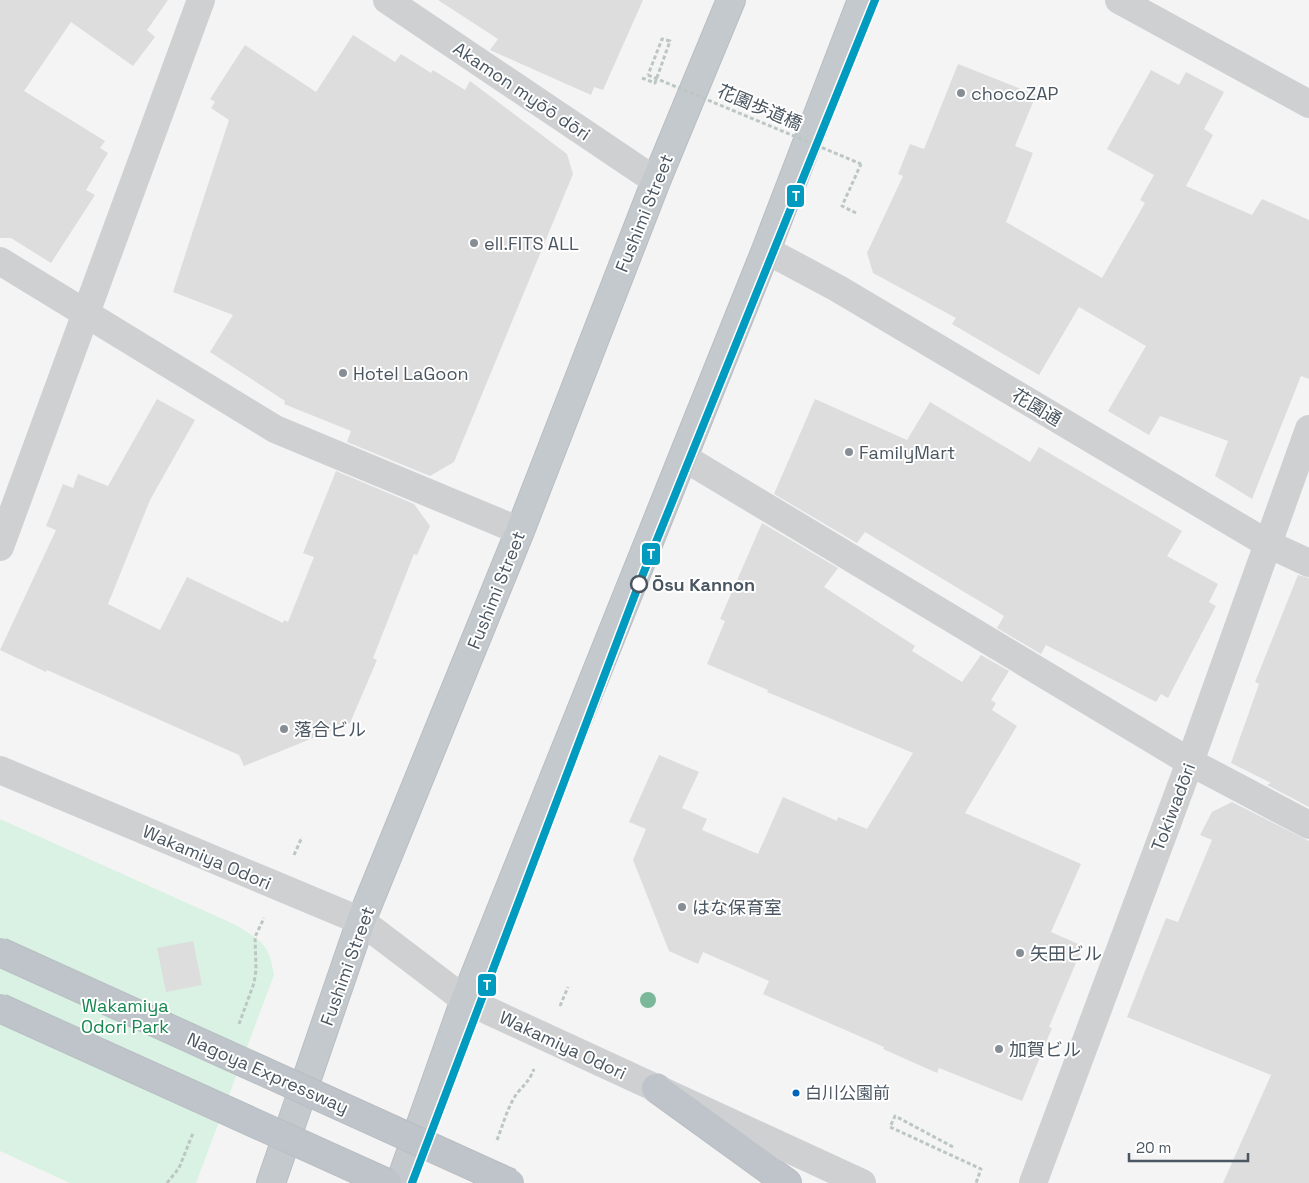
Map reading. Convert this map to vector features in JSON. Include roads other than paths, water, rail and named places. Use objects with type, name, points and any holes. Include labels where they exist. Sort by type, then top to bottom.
[{"type":"highway","name":"Fushimi Street","points":[[271,1183],[362,921],[520,531],[656,182],[731,0]]},
{"type":"highway","points":[[400,1183],[465,1000],[766,250],[862,0]]},
{"type":"highway","name":"Nagoya Expressway","points":[[0,952],[510,1183]]},
{"type":"highway","points":[[0,1008],[386,1183]]},
{"type":"highway","points":[[656,1088],[787,1183]]},
{"type":"street","points":[[0,547],[201,0]]},
{"type":"street","name":"Akamon myōō dōri","points":[[387,0],[656,182]]},
{"type":"street","points":[[1119,0],[1309,104]]},
{"type":"street","name":"花園通","points":[[766,250],[837,288],[1268,544],[1309,562]]},
{"type":"street","points":[[0,261],[275,429],[520,531]]},
{"type":"street","name":"Tokiwadōri","points":[[1033,1183],[1190,762],[1309,429]]},
{"type":"street","points":[[683,457],[1190,762],[1309,825]]},
{"type":"street","name":"Wakamiya Odori","points":[[0,770],[362,921],[465,1000],[862,1183]]},
{"type":"place","name":"chocoZAP","points":[[961,93]]},
{"type":"place","name":"ell.FITS ALL","points":[[474,243]]},
{"type":"place","name":"Hotel LaGoon","points":[[343,373]]},
{"type":"place","name":"FamilyMart","points":[[849,452]]},
{"type":"place","name":"Ōsu Kannon","points":[[639,584]]},
{"type":"place","name":"落合ビル","points":[[284,729]]},
{"type":"place","name":"はな保育室","points":[[682,907]]},
{"type":"place","name":"矢田ビル","points":[[1020,953]]},
{"type":"place","name":"加賀ビル","points":[[999,1049]]},
{"type":"place","name":"白川公園前","points":[[796,1093]]},
{"type":"park label","name":"Wakamiya Odori Park","points":[[125,1015]]}]
